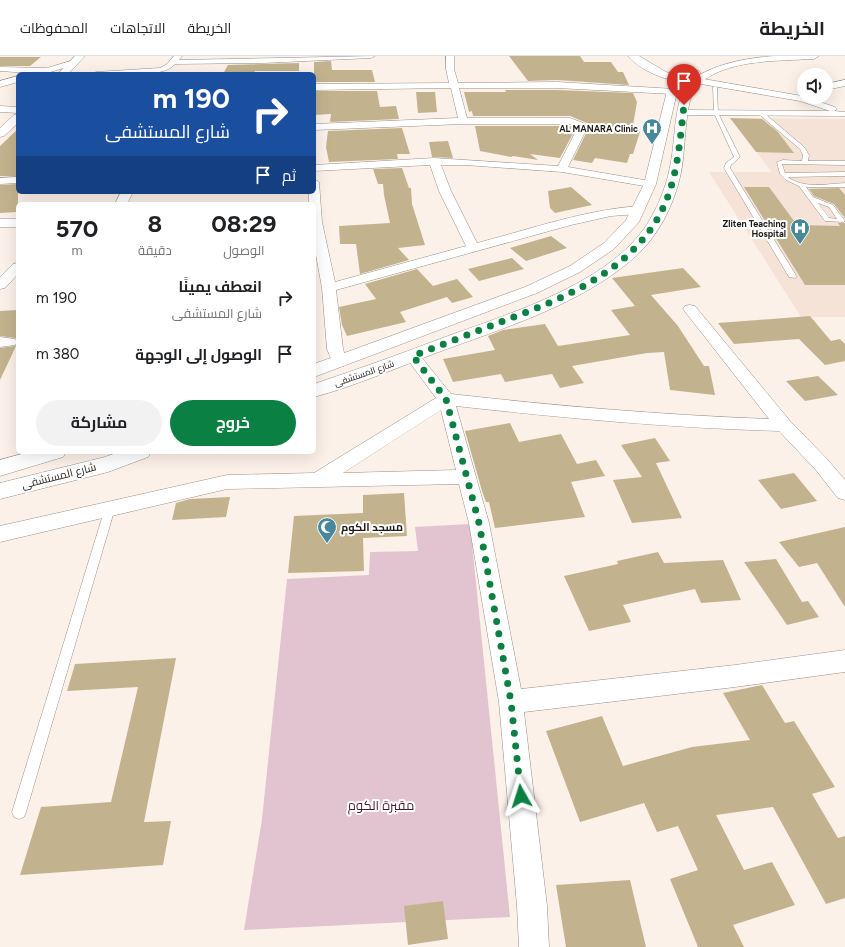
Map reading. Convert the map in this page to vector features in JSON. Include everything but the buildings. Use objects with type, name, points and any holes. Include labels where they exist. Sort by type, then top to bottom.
[{"type":"main road","points":[[633,56],[644,65],[685,84]]},
{"type":"main road","points":[[685,84],[709,66],[735,60],[766,56]]},
{"type":"main road","points":[[666,75],[671,81],[685,84],[720,69],[743,64],[814,56]]},
{"type":"main road","points":[[64,72],[77,59]]},
{"type":"main road","name":"شارع المستشفى","points":[[316,390],[413,356],[553,302],[597,278],[630,253],[651,230],[664,208],[674,176],[683,113],[688,92],[685,84]]},
{"type":"main road","name":"شارع المستشفى","points":[[316,370],[531,290],[575,269],[609,246],[632,222],[639,210],[650,184],[685,84]]},
{"type":"main road","points":[[0,134],[16,119]]},
{"type":"main road","name":"شارع المستشفى","points":[[0,468],[49,454]]},
{"type":"main road","name":"شارع المستشفى","points":[[0,491],[108,464],[136,454]]},
{"type":"street","points":[[136,72],[156,71],[168,68],[176,59],[263,61],[371,56]]},
{"type":"street","points":[[450,56],[450,69],[463,122]]},
{"type":"street","points":[[40,72],[77,59]]},
{"type":"street","points":[[0,69],[46,70]]},
{"type":"street","points":[[0,84],[16,80]]},
{"type":"street","points":[[833,86],[845,83]]},
{"type":"street","points":[[685,84],[797,98]]},
{"type":"street","points":[[316,87],[685,84],[797,98]]},
{"type":"street","points":[[816,104],[844,115]]},
{"type":"street","points":[[0,109],[16,110]]},
{"type":"street","points":[[683,113],[844,115]]},
{"type":"street","points":[[316,127],[564,120],[583,126],[562,169]]},
{"type":"street","points":[[316,168],[434,161],[509,164],[562,169],[650,184]]},
{"type":"street","points":[[434,161],[445,191],[474,249]]},
{"type":"street","points":[[0,181],[16,180]]},
{"type":"street","points":[[329,288],[599,214],[639,210]]},
{"type":"street","points":[[0,223],[16,223]]},
{"type":"street","points":[[316,227],[329,288],[335,349],[339,362]]},
{"type":"street","points":[[0,285],[10,271]]},
{"type":"street","points":[[690,309],[784,425],[821,464],[845,493]]},
{"type":"street","points":[[413,356],[446,399],[468,477],[479,523],[511,702],[532,906],[534,947]]},
{"type":"street","points":[[317,480],[446,399],[516,407],[716,423],[784,425]]},
{"type":"street","points":[[0,534],[227,482],[468,477]]},
{"type":"street","points":[[511,702],[735,676],[845,661]]},
{"type":"lane","points":[[715,87],[716,113],[737,157],[728,164],[727,168],[793,277]]},
{"type":"lane","points":[[762,114],[802,148],[806,155],[805,162]]},
{"type":"lane","points":[[845,163],[779,163],[784,175],[794,184],[802,186],[845,185]]},
{"type":"lane","points":[[784,175],[845,174]]},
{"type":"lane","points":[[802,186],[810,198],[827,220],[842,221],[831,206],[810,198]]},
{"type":"lane","points":[[19,812],[110,508]]},
{"type":"shaded area","name":"Zliten Teaching Hospital","points":[[730,118],[845,119],[845,317],[801,317],[709,172],[772,172]]},
{"type":"green space","name":"مقبرة الكوم","points":[[470,524],[510,917],[244,930],[262,819],[287,579],[369,575],[370,552],[418,551],[415,527]]},
{"type":"place","name":"AL MANARA Clinic","points":[[652,145]]},
{"type":"place","name":"Zliten Teaching Hospital","points":[[800,245]]},
{"type":"place","name":"مسجد الكوم","points":[[327,544]]},
{"type":"route","points":[[521,796],[511,702],[479,523],[468,477],[446,399],[413,356],[553,302],[597,278],[630,253],[651,230],[664,208],[674,176],[684,105]]}]
